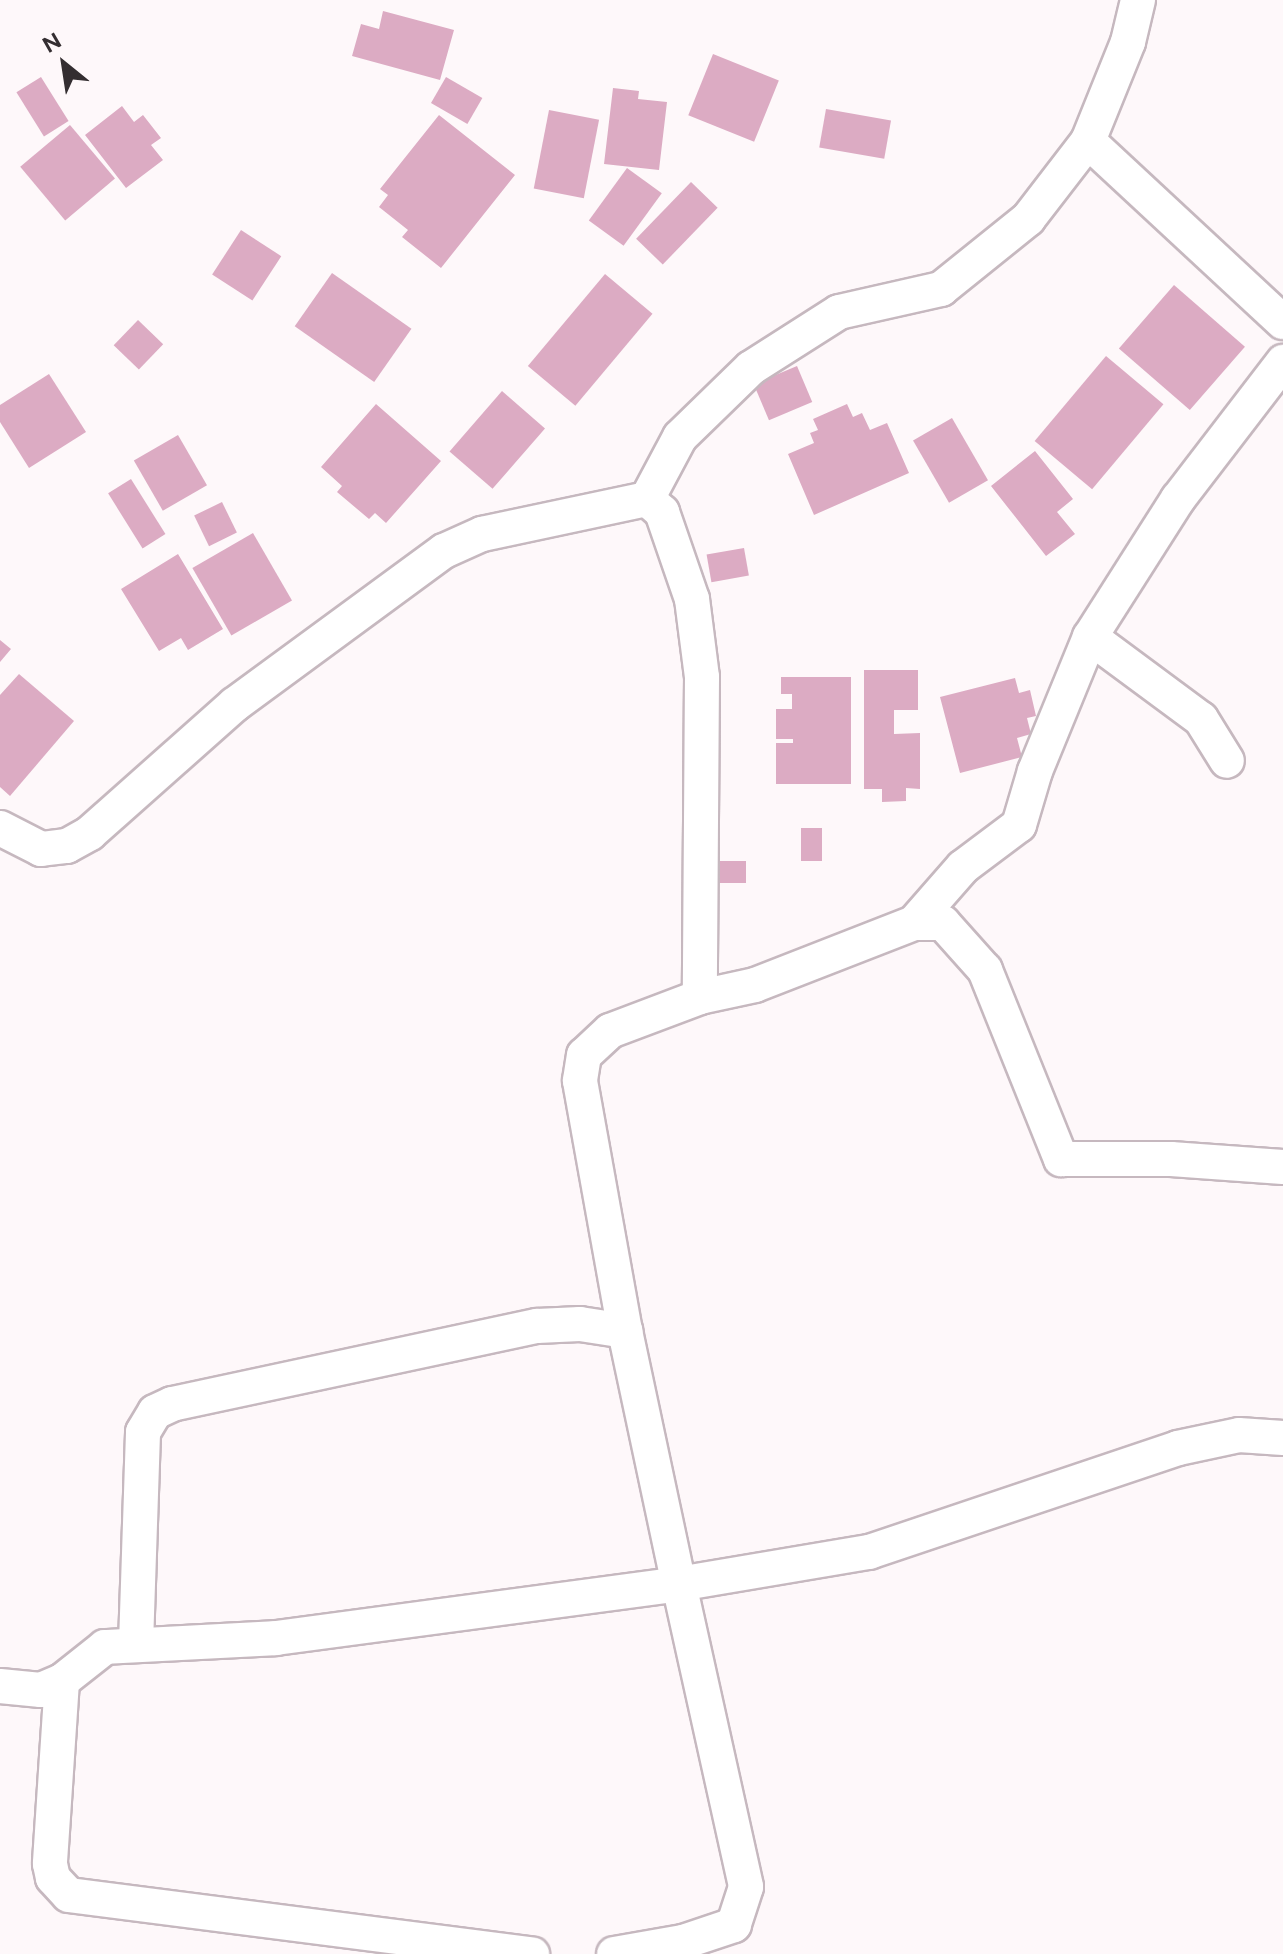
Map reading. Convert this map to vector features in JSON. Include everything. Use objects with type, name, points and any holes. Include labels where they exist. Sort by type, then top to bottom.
[{"type":"street","points":[[0,828],[41,849],[67,846],[90,833],[234,705],[444,551],[482,534],[647,499],[689,426],[751,368],[839,312],[941,289],[1028,219],[1088,141],[1128,42],[1138,0]]},
{"type":"street","points":[[1088,141],[1283,322]]},
{"type":"street","points":[[914,923],[963,867],[1019,825],[1035,771],[1090,637],[1178,499],[1283,362]]},
{"type":"street","points":[[647,499],[662,512],[692,599],[702,677],[700,997]]},
{"type":"street","points":[[1090,637],[1201,719],[1227,761]]},
{"type":"street","points":[[614,1954],[683,1942],[734,1925],[746,1887],[625,1331],[580,1081],[584,1055],[610,1031],[700,997],[755,985],[914,923],[943,923],[985,970],[1061,1159],[1171,1159],[1283,1167]]},
{"type":"street","points":[[136,1644],[143,1432],[155,1412],[172,1404],[537,1326],[580,1324],[625,1331]]},
{"type":"street","points":[[0,1686],[41,1690],[62,1681],[93,1651],[136,1644],[276,1638],[679,1584],[869,1552],[1178,1448],[1239,1435],[1283,1438]]},
{"type":"street","points":[[62,1681],[49,1837],[53,1878],[69,1895],[532,1954]]},
{"type":"building","points":[[383,11],[454,30],[440,80],[352,56],[361,24],[379,29]]},
{"type":"building","points":[[713,54],[779,81],[754,142],[688,115]]},
{"type":"building","points":[[41,77],[69,121],[44,136],[16,92]]},
{"type":"building","points":[[446,77],[482,98],[467,124],[431,103]]},
{"type":"building","points":[[613,88],[639,91],[638,99],[667,102],[659,170],[604,164]]},
{"type":"building","points":[[122,106],[134,122],[143,115],[161,138],[151,145],[163,160],[126,188],[85,135]]},
{"type":"building","points":[[826,109],[891,120],[884,159],[819,147]]},
{"type":"building","points":[[549,110],[599,120],[584,198],[534,189]]},
{"type":"building","points":[[439,115],[515,175],[441,268],[402,237],[408,230],[379,207],[388,195],[380,189]]},
{"type":"building","points":[[70,125],[115,179],[65,220],[20,167]]},
{"type":"building","points":[[627,168],[662,193],[624,246],[589,221]]},
{"type":"building","points":[[691,182],[718,208],[663,265],[636,239]]},
{"type":"building","points":[[241,230],[281,256],[252,301],[212,274]]},
{"type":"building","points":[[332,273],[411,329],[374,382],[295,326]]},
{"type":"building","points":[[605,274],[652,314],[575,406],[528,366]]},
{"type":"building","points":[[1174,285],[1245,347],[1190,410],[1119,348]]},
{"type":"building","points":[[138,320],[163,344],[139,369],[114,345]]},
{"type":"building","points":[[1106,356],[1163,404],[1092,489],[1035,441]]},
{"type":"building","points":[[797,366],[812,402],[769,420],[754,384]]},
{"type":"building","points":[[49,374],[86,432],[29,468],[0,422],[0,405]]},
{"type":"building","points":[[502,391],[545,428],[493,489],[450,451]]},
{"type":"building","points":[[376,404],[441,461],[386,523],[375,513],[369,519],[337,492],[342,486],[321,467]]},
{"type":"building","points":[[847,404],[853,417],[862,413],[870,430],[887,423],[909,473],[814,515],[788,454],[814,443],[810,433],[818,430],[813,419]]},
{"type":"building","points":[[952,418],[988,480],[949,503],[913,440]]},
{"type":"building","points":[[178,435],[207,485],[163,511],[134,460]]},
{"type":"building","points":[[1035,451],[1073,499],[1057,512],[1075,534],[1046,556],[991,486]]},
{"type":"building","points":[[131,479],[165,534],[143,548],[108,493]]},
{"type":"building","points":[[222,502],[237,533],[209,546],[194,516]]},
{"type":"building","points":[[253,533],[292,601],[231,636],[192,568]]},
{"type":"building","points":[[744,548],[749,576],[711,582],[707,555]]},
{"type":"building","points":[[178,554],[223,629],[188,650],[181,638],[159,651],[121,589]]},
{"type":"building","points":[[0,640],[11,649],[0,662]]},
{"type":"building","points":[[864,670],[918,670],[918,710],[894,710],[894,734],[920,733],[920,789],[906,788],[906,801],[882,802],[882,789],[864,789]]},
{"type":"building","points":[[19,674],[74,721],[10,796],[0,787],[0,695]]},
{"type":"building","points":[[781,677],[851,677],[851,784],[776,784],[776,743],[793,743],[793,739],[776,739],[776,709],[792,709],[792,694],[781,694]]},
{"type":"building","points":[[1015,678],[1019,693],[1030,690],[1036,716],[1027,718],[1031,734],[1017,738],[1022,757],[960,773],[940,697]]},
{"type":"building","points":[[801,828],[822,828],[822,861],[801,861]]},
{"type":"building","points":[[713,861],[746,861],[746,883],[713,883]]}]
